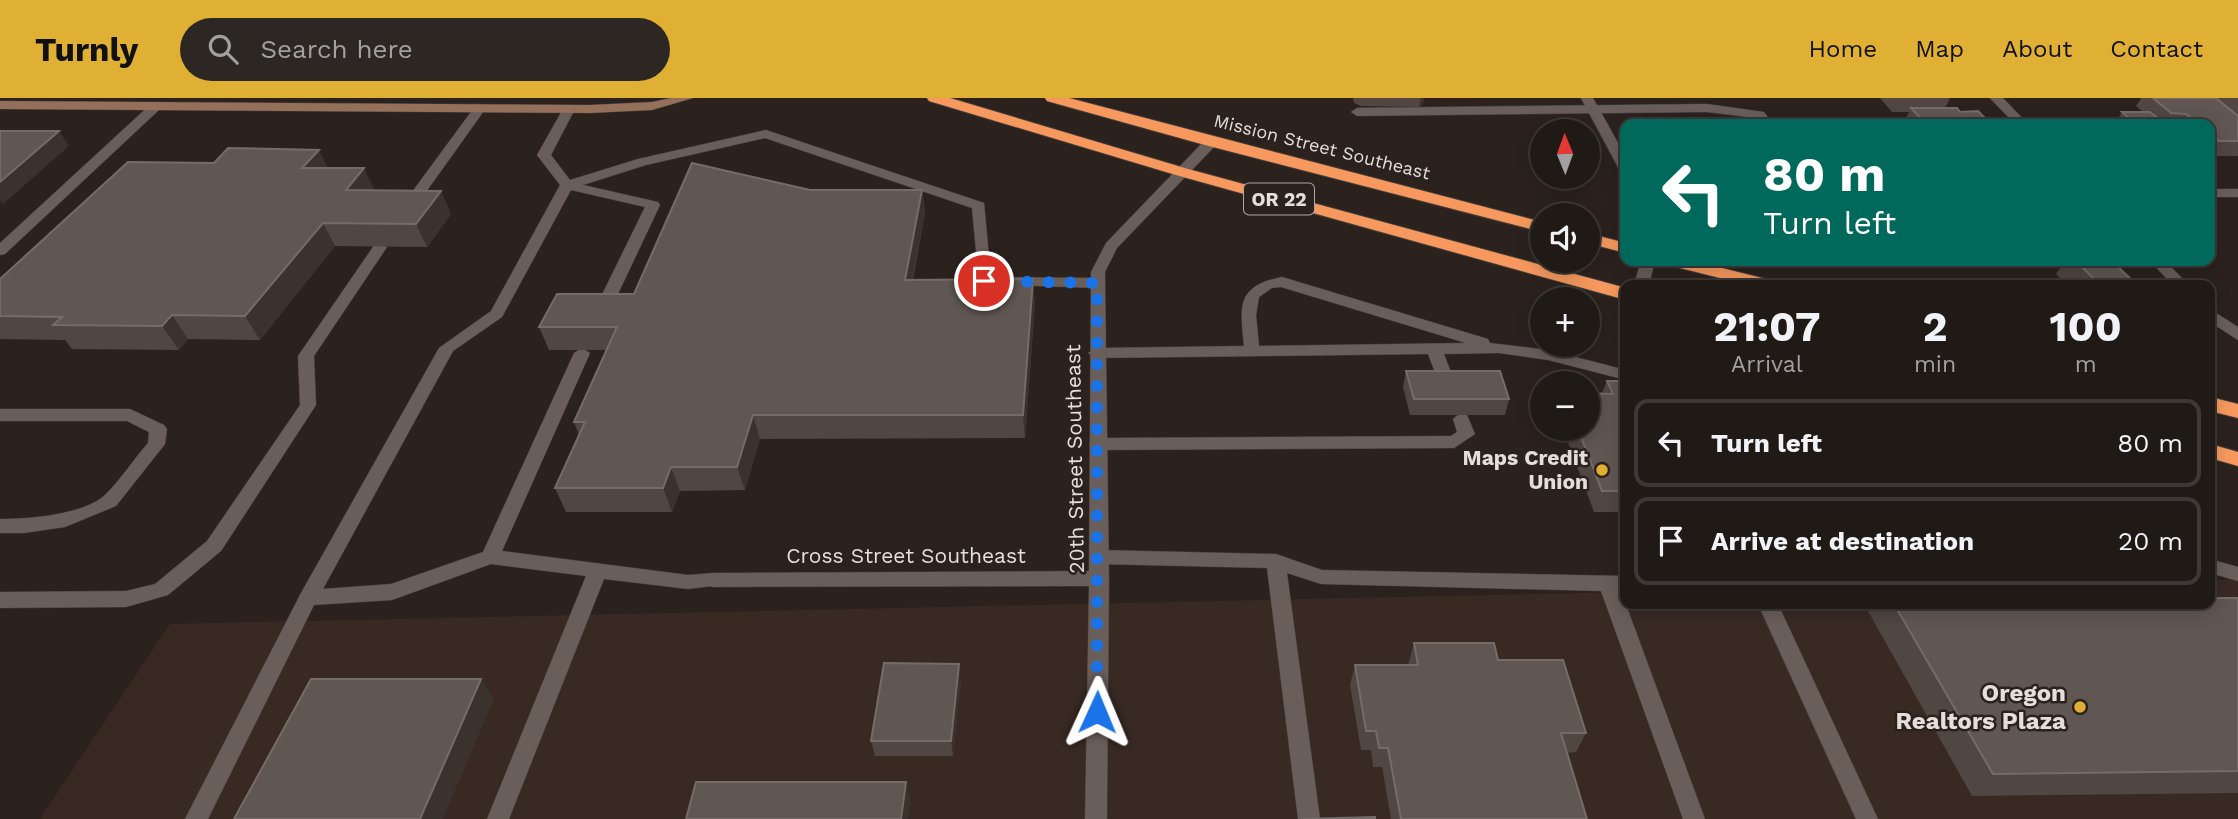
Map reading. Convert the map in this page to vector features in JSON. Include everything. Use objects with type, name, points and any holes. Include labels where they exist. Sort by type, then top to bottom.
[{"type":"highway","name":"OR 22","points":[[934,98],[1182,173],[1620,292]]},
{"type":"highway","name":"Mission Street Southeast","points":[[1052,98],[1530,224]]},
{"type":"highway","points":[[1600,242],[1620,247]]},
{"type":"highway","points":[[1694,266],[1748,280]]},
{"type":"highway","points":[[2215,405],[2238,411]]},
{"type":"highway","points":[[2215,452],[2238,459]]},
{"type":"street","points":[[0,105],[156,106],[291,102],[569,109],[652,106],[687,98]]},
{"type":"street","points":[[1996,98],[2017,119]]},
{"type":"street","points":[[1591,104],[1620,158]]},
{"type":"street","points":[[1357,112],[1591,104],[1695,108],[1760,115],[1763,119]]},
{"type":"street","points":[[0,251],[156,106]]},
{"type":"street","points":[[405,211],[480,108]]},
{"type":"street","points":[[1695,108],[1703,119]]},
{"type":"street","points":[[569,109],[544,155],[568,185],[653,205],[600,316]]},
{"type":"street","points":[[196,819],[308,598],[447,348],[497,314],[568,185],[643,162],[766,134],[979,206],[984,281],[1097,283]]},
{"type":"street","name":"20th Street Southeast","points":[[1096,819],[1099,578],[1096,353],[1098,272],[1111,246],[1211,142]]},
{"type":"street","points":[[2215,193],[2238,193]]},
{"type":"street","points":[[0,600],[126,599],[161,590],[214,546],[308,405],[306,356],[380,247]]},
{"type":"street","points":[[2162,266],[2176,280]]},
{"type":"street","points":[[1252,351],[1250,300],[1254,290],[1266,284],[1282,282],[1499,348]]},
{"type":"street","points":[[2215,318],[2238,335]]},
{"type":"street","points":[[1434,348],[1450,391]]},
{"type":"street","points":[[1096,353],[1499,348],[1548,355],[1620,373]]},
{"type":"street","points":[[308,598],[392,592],[490,556],[582,352]]},
{"type":"street","points":[[0,415],[130,415],[158,429],[156,444],[110,501],[65,520],[24,526],[0,526]]},
{"type":"street","points":[[1098,444],[1454,442],[1466,434],[1461,419]]},
{"type":"street","name":"Cross Street Southeast","points":[[490,556],[688,582],[1099,578]]},
{"type":"street","points":[[1099,557],[1269,560],[1321,577],[1617,584]]},
{"type":"street","points":[[1269,560],[1309,819]]},
{"type":"street","points":[[2215,567],[2238,574]]},
{"type":"street","points":[[498,819],[598,570]]},
{"type":"street","points":[[1625,609],[1694,819]]},
{"type":"street","points":[[1770,609],[1867,819]]},
{"type":"shaded area","points":[[2238,579],[2238,819],[40,819],[170,624],[1620,592],[1620,609],[2215,609],[2215,580]]},
{"type":"building","points":[[2153,98],[2216,98],[2238,116],[2238,141],[2219,141],[2215,138],[2215,119],[2192,119],[2186,114],[2171,113]]},
{"type":"building","points":[[1911,108],[1978,111],[1986,119],[1921,119]]},
{"type":"building","points":[[2122,112],[2150,112],[2159,119],[2130,119]]},
{"type":"building","points":[[0,131],[59,131],[0,182]]},
{"type":"building","points":[[228,148],[319,150],[302,168],[364,168],[346,190],[441,191],[416,224],[323,223],[245,316],[172,315],[162,326],[53,325],[62,317],[0,316],[0,279],[128,162],[214,163]]},
{"type":"building","points":[[692,163],[810,190],[922,190],[905,280],[1033,279],[1023,415],[753,415],[737,467],[671,467],[663,488],[555,488],[585,422],[574,422],[617,327],[539,327],[557,294],[634,294]]},
{"type":"building","points":[[2081,266],[2117,266],[2132,280],[2095,280]]},
{"type":"building","points":[[1406,371],[1500,371],[1509,399],[1414,399]]},
{"type":"building","points":[[1607,381],[1620,381],[1620,491],[1602,491],[1583,441],[1600,441],[1600,394],[1613,394]]},
{"type":"building","name":"Oregon Realtors Plaza","points":[[2215,598],[2238,598],[2238,771],[1993,774],[1897,609],[2215,609]]},
{"type":"building","points":[[1414,643],[1494,643],[1498,660],[1563,660],[1586,733],[1561,733],[1587,819],[1401,819],[1388,748],[1379,748],[1376,731],[1366,731],[1355,665],[1418,665]]},
{"type":"building","points":[[884,663],[959,664],[951,741],[871,741]]},
{"type":"building","points":[[311,679],[481,679],[420,819],[234,819]]},
{"type":"building","points":[[696,782],[906,782],[901,819],[686,819]]},
{"type":"building","points":[[1375,817],[1375,819],[1301,819]]},
{"type":"place","name":"Maps Credit Union","points":[[1602,470]]},
{"type":"place","name":"Oregon Realtors Plaza","points":[[2080,707]]},
{"type":"route","points":[[984,281],[1097,283],[1097,712]]}]
